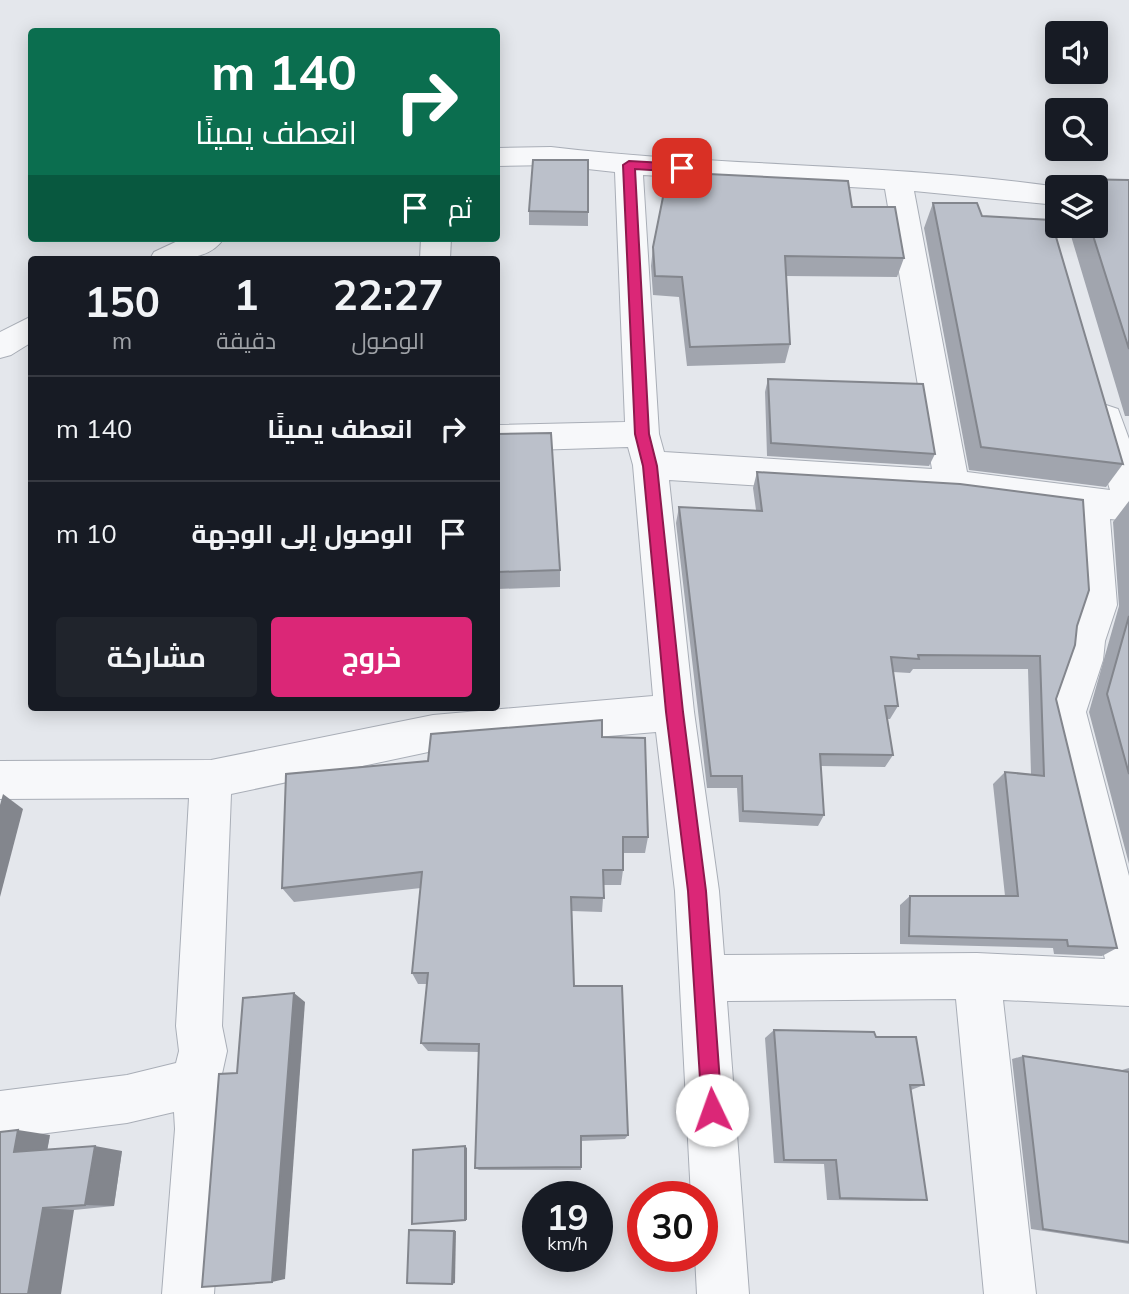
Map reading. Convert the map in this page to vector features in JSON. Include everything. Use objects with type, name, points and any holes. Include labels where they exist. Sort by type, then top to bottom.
[{"type":"street","points":[[500,157],[551,156],[629,165],[898,181],[1045,204]]},
{"type":"street","points":[[629,165],[646,450],[674,712],[697,891],[723,1294]]},
{"type":"street","points":[[898,181],[952,484]]},
{"type":"street","points":[[172,256],[201,242]]},
{"type":"street","points":[[0,347],[28,330]]},
{"type":"street","points":[[1099,392],[1116,501],[1098,606],[1086,641],[1084,660],[1066,712],[1129,963]]},
{"type":"street","points":[[500,438],[646,450],[1116,501]]},
{"type":"street","points":[[0,780],[211,779],[433,720],[674,712]]},
{"type":"street","points":[[188,1294],[200,1129],[196,1083],[203,1051],[199,1026],[211,779]]},
{"type":"street","points":[[704,978],[976,976],[1129,983]]},
{"type":"street","points":[[976,976],[1010,1294]]},
{"type":"street","points":[[0,1115],[127,1099],[196,1083]]},
{"type":"building","points":[[533,160],[588,160],[588,212],[529,211]]},
{"type":"building","points":[[668,172],[848,181],[852,207],[895,207],[904,258],[785,256],[790,344],[690,347],[682,277],[655,276],[653,247]]},
{"type":"building","points":[[1108,180],[1129,180],[1129,349],[1094,238],[1108,238]]},
{"type":"building","points":[[933,203],[977,203],[982,216],[1045,220],[1045,238],[1056,238],[1123,464],[981,447]]},
{"type":"building","points":[[768,379],[923,384],[935,454],[771,443]]},
{"type":"building","points":[[551,433],[560,570],[500,572],[500,434]]},
{"type":"building","points":[[757,472],[960,484],[1083,500],[1089,590],[1077,626],[1075,645],[1056,699],[1117,948],[1068,946],[1067,940],[909,936],[910,896],[1018,896],[1005,772],[1044,776],[1040,656],[918,655],[919,659],[891,657],[898,706],[885,706],[893,755],[820,754],[824,815],[743,811],[742,776],[711,776],[679,507],[762,511]]},
{"type":"building","points":[[1129,616],[1129,774],[1107,694]]},
{"type":"building","points":[[602,720],[602,737],[645,738],[648,837],[623,837],[623,870],[603,870],[604,898],[571,897],[574,986],[622,986],[628,1135],[581,1136],[581,1167],[475,1168],[479,1044],[421,1043],[428,973],[412,973],[422,872],[282,888],[286,774],[428,761],[431,734]]},
{"type":"building","points":[[294,993],[272,1282],[202,1287],[219,1074],[237,1073],[243,998]]},
{"type":"building","points":[[774,1030],[874,1032],[876,1037],[916,1037],[924,1085],[910,1085],[927,1200],[840,1198],[836,1160],[784,1160]]},
{"type":"building","points":[[1023,1056],[1129,1072],[1129,1242],[1043,1229]]},
{"type":"building","points":[[18,1130],[14,1152],[95,1146],[85,1205],[43,1208],[28,1294],[0,1294],[0,1132]]},
{"type":"building","points":[[465,1146],[465,1220],[412,1224],[413,1150]]},
{"type":"building","points":[[409,1230],[454,1231],[452,1284],[407,1283]]},
{"type":"route","points":[[682,168],[629,165],[642,434],[650,466],[674,712],[697,891],[712,1110]]}]
